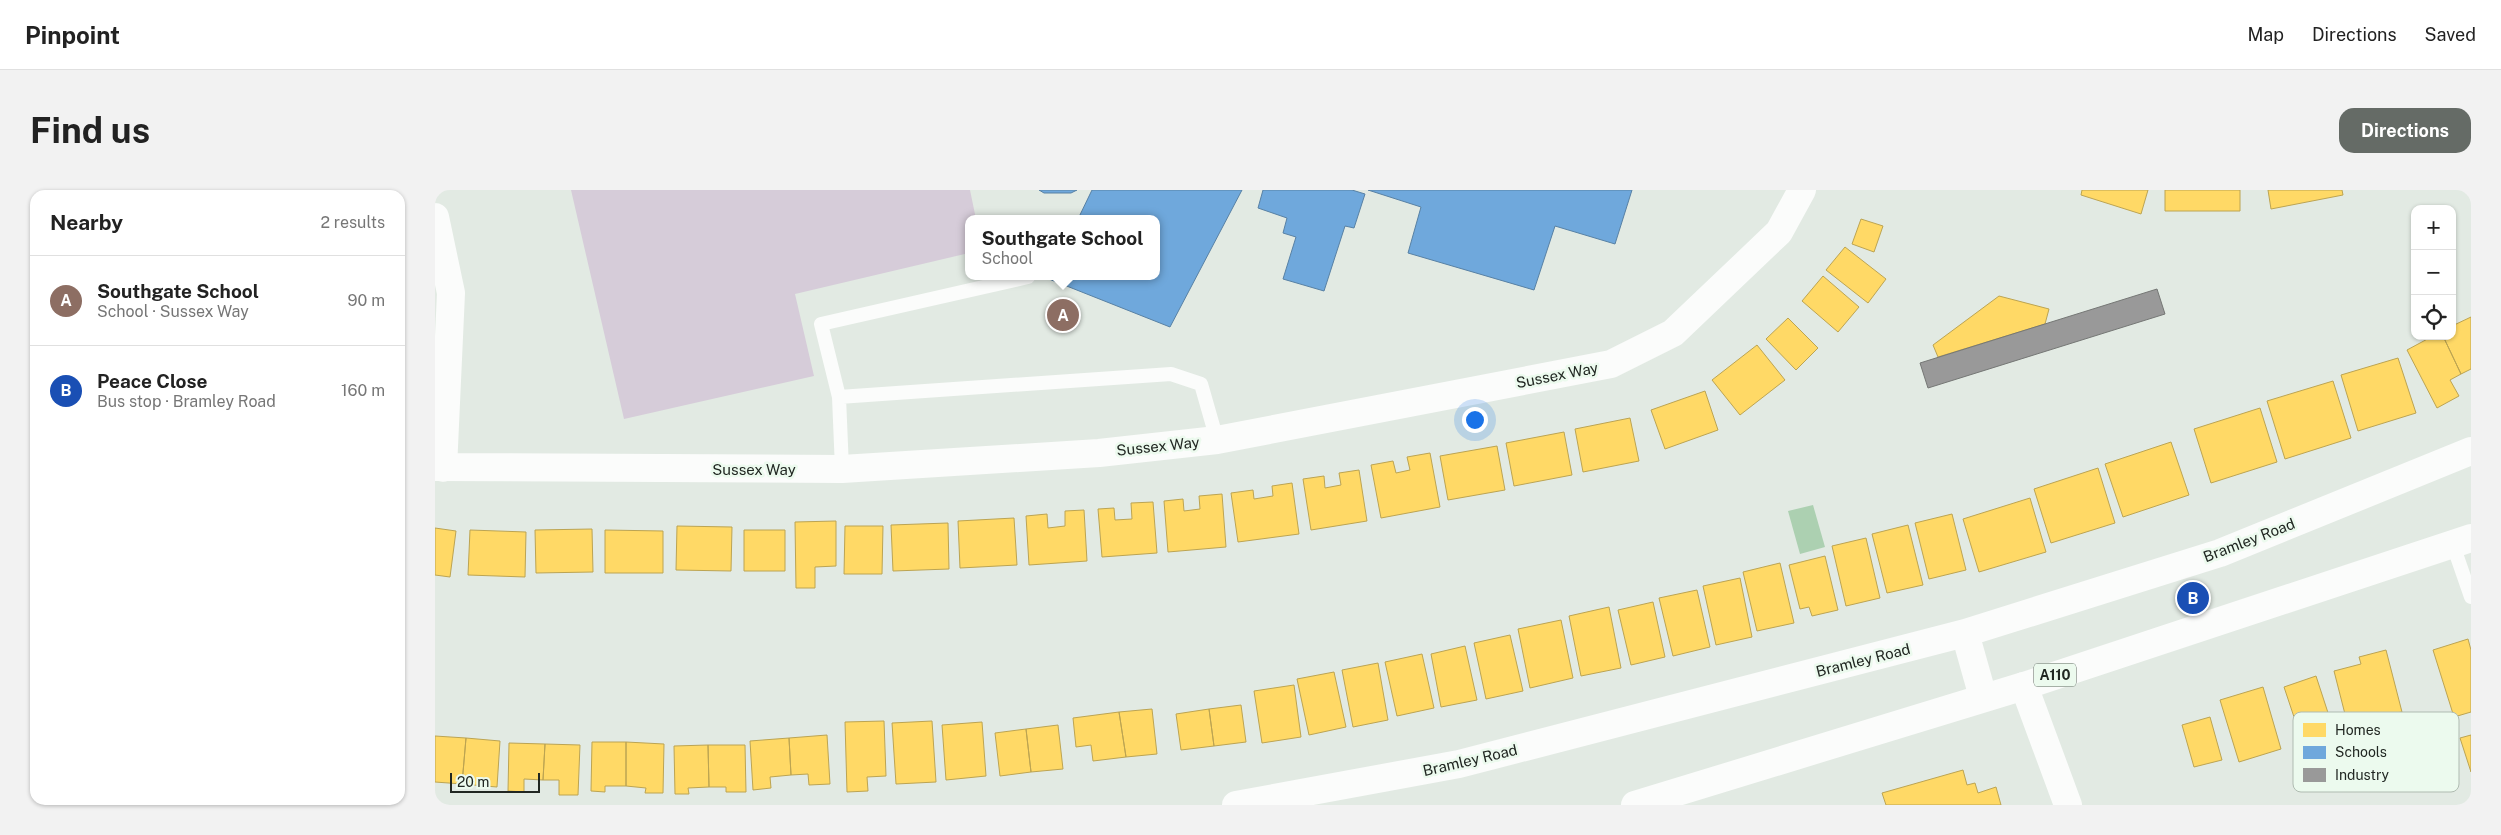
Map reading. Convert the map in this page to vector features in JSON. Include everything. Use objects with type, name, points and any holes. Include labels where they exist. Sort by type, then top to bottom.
[{"type":"street","name":"Sussex Way","points":[[439,468],[842,469],[1099,453],[1217,440],[1611,364],[1673,333],[1779,232],[1802,190]]},
{"type":"street","points":[[435,217],[451,293],[439,468]]},
{"type":"street","name":"Bramley Road","points":[[1236,805],[1459,764],[1965,634],[2220,553],[2471,451]]},
{"type":"street","name":"A110","points":[[1635,805],[2024,686],[2462,541]]},
{"type":"street","points":[[1965,634],[1983,697]]},
{"type":"street","points":[[2024,686],[2068,805]]},
{"type":"lane","points":[[842,469],[839,397],[821,324],[1015,280]]},
{"type":"lane","points":[[839,397],[1171,374],[1201,384],[1217,440]]},
{"type":"lane","points":[[2462,541],[2471,597]]},
{"type":"shaded area","points":[[571,190],[970,190],[975,215],[965,215],[965,254],[795,294],[814,376],[624,419]]},
{"type":"shaded area","points":[[1813,505],[1825,547],[1800,554],[1788,511]]},
{"type":"building: Homes","points":[[2082,190],[2148,190],[2141,214],[2081,195]]},
{"type":"building: Homes","points":[[2165,190],[2240,190],[2240,211],[2165,211]]},
{"type":"building: Homes","points":[[2268,190],[2342,190],[2343,195],[2271,209]]},
{"type":"building: Homes","points":[[1861,219],[1883,226],[1874,252],[1852,244]]},
{"type":"building: Homes","points":[[1845,247],[1886,279],[1868,303],[1826,270]]},
{"type":"building: Homes","points":[[1823,276],[1859,307],[1838,332],[1802,301]]},
{"type":"building: Homes","points":[[1999,296],[2049,309],[2045,324],[1938,357],[1933,345]]},
{"type":"building: Homes","points":[[2471,317],[2471,369],[2461,374],[2445,340],[2456,340],[2456,324]]},
{"type":"building: Homes","points":[[1788,318],[1818,348],[1796,370],[1766,339]]},
{"type":"building: Homes","points":[[2426,340],[2445,340],[2461,374],[2450,380],[2459,396],[2437,408],[2407,350]]},
{"type":"building: Homes","points":[[1757,345],[1785,380],[1740,415],[1712,380]]},
{"type":"building: Homes","points":[[2398,358],[2416,413],[2358,431],[2341,375]]},
{"type":"building: Homes","points":[[2333,381],[2351,438],[2285,459],[2267,401]]},
{"type":"building: Homes","points":[[1705,391],[1718,430],[1665,449],[1651,410]]},
{"type":"building: Homes","points":[[2260,408],[2277,462],[2211,483],[2194,429]]},
{"type":"building: Homes","points":[[1630,418],[1639,461],[1583,472],[1575,429]]},
{"type":"building: Homes","points":[[1564,432],[1572,475],[1514,486],[1506,443]]},
{"type":"building: Homes","points":[[2171,442],[2189,495],[2123,517],[2105,464]]},
{"type":"building: Homes","points":[[1497,446],[1505,490],[1448,500],[1440,456]]},
{"type":"building: Homes","points":[[1430,453],[1440,507],[1381,518],[1371,465],[1393,461],[1396,473],[1410,470],[1407,457]]},
{"type":"building: Homes","points":[[2098,468],[2115,523],[2051,543],[2034,489]]},
{"type":"building: Homes","points":[[1359,470],[1367,521],[1311,530],[1303,479],[1324,476],[1325,488],[1341,485],[1339,473]]},
{"type":"building: Homes","points":[[1292,483],[1299,534],[1238,542],[1231,493],[1253,490],[1254,499],[1273,496],[1272,486]]},
{"type":"building: Homes","points":[[1222,494],[1226,547],[1168,552],[1164,501],[1183,499],[1184,511],[1200,509],[1199,496]]},
{"type":"building: Homes","points":[[2030,498],[2046,552],[1979,572],[1963,519]]},
{"type":"building: Homes","points":[[1153,502],[1157,553],[1102,557],[1098,509],[1114,508],[1115,520],[1132,519],[1131,503]]},
{"type":"building: Homes","points":[[1084,510],[1087,561],[1029,565],[1026,516],[1047,514],[1048,528],[1065,526],[1065,511]]},
{"type":"building: Homes","points":[[1952,514],[1966,570],[1929,579],[1915,523]]},
{"type":"building: Homes","points":[[1014,518],[1017,565],[960,568],[958,521]]},
{"type":"building: Homes","points":[[836,521],[836,566],[815,567],[815,588],[796,588],[795,522]]},
{"type":"building: Homes","points":[[948,523],[949,569],[893,571],[891,525]]},
{"type":"building: Homes","points":[[1908,525],[1923,585],[1887,593],[1872,534]]},
{"type":"building: Homes","points":[[677,526],[732,527],[731,571],[676,570]]},
{"type":"building: Homes","points":[[845,526],[883,526],[882,574],[844,574]]},
{"type":"building: Homes","points":[[435,528],[456,531],[450,577],[435,575]]},
{"type":"building: Homes","points":[[592,529],[593,572],[536,573],[535,530]]},
{"type":"building: Homes","points":[[470,530],[526,532],[525,577],[468,575]]},
{"type":"building: Homes","points":[[605,530],[663,531],[663,573],[605,573]]},
{"type":"building: Homes","points":[[744,530],[785,530],[785,571],[744,571]]},
{"type":"building: Homes","points":[[1866,538],[1880,598],[1846,606],[1832,546]]},
{"type":"building: Homes","points":[[1825,556],[1838,610],[1812,616],[1809,607],[1800,609],[1789,565]]},
{"type":"building: Homes","points":[[1780,563],[1794,623],[1757,631],[1743,572]]},
{"type":"building: Homes","points":[[1740,578],[1752,637],[1716,645],[1703,586]]},
{"type":"building: Homes","points":[[1697,590],[1710,647],[1673,656],[1659,598]]},
{"type":"building: Homes","points":[[1653,602],[1665,657],[1631,665],[1618,610]]},
{"type":"building: Homes","points":[[1609,607],[1621,668],[1581,676],[1569,616]]},
{"type":"building: Homes","points":[[1561,620],[1573,678],[1530,688],[1518,629]]},
{"type":"building: Homes","points":[[1510,635],[1523,691],[1486,699],[1474,643]]},
{"type":"building: Homes","points":[[2468,639],[2471,650],[2471,712],[2459,716],[2459,712],[2452,712],[2433,650]]},
{"type":"building: Homes","points":[[1465,646],[1477,700],[1441,707],[1431,654]]},
{"type":"building: Homes","points":[[2386,650],[2402,712],[2344,712],[2334,671],[2361,664],[2359,657]]},
{"type":"building: Homes","points":[[1422,654],[1434,708],[1397,716],[1385,662]]},
{"type":"building: Homes","points":[[1378,663],[1388,720],[1353,727],[1342,670]]},
{"type":"building: Homes","points":[[1334,672],[1346,727],[1309,735],[1297,679]]},
{"type":"building: Homes","points":[[2316,676],[2328,712],[2293,712],[2293,714],[2284,687]]},
{"type":"building: Homes","points":[[1294,685],[1301,737],[1262,743],[1254,691]]},
{"type":"building: Homes","points":[[2263,687],[2281,749],[2239,762],[2220,700]]},
{"type":"building: Homes","points":[[1241,705],[1246,742],[1214,746],[1209,709]]},
{"type":"building: Homes","points":[[1152,709],[1157,754],[1126,757],[1119,712]]},
{"type":"building: Homes","points":[[1209,709],[1214,746],[1181,750],[1176,714]]},
{"type":"building: Homes","points":[[1119,712],[1126,757],[1093,761],[1091,745],[1076,747],[1073,718]]},
{"type":"building: Homes","points":[[2210,717],[2222,760],[2194,767],[2182,725]]},
{"type":"building: Homes","points":[[884,721],[886,776],[867,777],[868,791],[847,792],[845,722]]},
{"type":"building: Homes","points":[[932,721],[936,782],[896,784],[892,723]]},
{"type":"building: Homes","points":[[982,722],[986,776],[946,780],[942,725]]},
{"type":"building: Homes","points":[[1058,725],[1063,769],[1031,772],[1026,729]]},
{"type":"building: Homes","points":[[1026,729],[1031,772],[1000,776],[995,733]]},
{"type":"building: Homes","points":[[827,735],[830,784],[809,785],[808,774],[791,775],[789,738]]},
{"type":"building: Homes","points":[[2471,735],[2471,772],[2460,738]]},
{"type":"building: Homes","points":[[435,736],[466,738],[462,784],[435,782]]},
{"type":"building: Homes","points":[[466,738],[500,741],[497,787],[462,784]]},
{"type":"building: Homes","points":[[789,738],[791,775],[770,777],[771,788],[753,790],[750,741]]},
{"type":"building: Homes","points":[[592,742],[626,742],[626,786],[605,786],[605,792],[591,791]]},
{"type":"building: Homes","points":[[626,742],[664,744],[663,793],[645,793],[646,788],[626,786]]},
{"type":"building: Homes","points":[[509,743],[545,744],[543,780],[524,779],[524,792],[508,791]]},
{"type":"building: Homes","points":[[545,744],[580,745],[578,795],[559,795],[559,780],[543,780]]},
{"type":"building: Homes","points":[[708,745],[709,787],[688,788],[689,794],[675,794],[674,746]]},
{"type":"building: Homes","points":[[708,745],[745,745],[746,792],[726,792],[726,787],[709,787]]},
{"type":"building: Homes","points":[[1963,770],[1967,785],[1975,783],[1978,793],[1996,787],[2001,805],[1886,805],[1882,793]]},
{"type":"building: Schools","points":[[1039,190],[1077,190],[1071,193],[1044,193]]},
{"type":"building: Schools","points":[[1092,190],[1242,190],[1170,327],[1052,280],[1160,280],[1160,215],[1080,215]]},
{"type":"building: Schools","points":[[1263,190],[1352,190],[1365,194],[1354,228],[1345,226],[1324,291],[1283,279],[1296,237],[1283,233],[1287,218],[1258,208]]},
{"type":"building: Schools","points":[[1368,190],[1632,190],[1615,244],[1555,226],[1534,290],[1408,253],[1421,207]]},
{"type":"building: Industry","points":[[2157,289],[2165,314],[1928,388],[1920,363]]},
{"type":"place","name":"Southgate School","points":[[1063,315]]},
{"type":"place","name":"Peace Close","points":[[2193,598]]}]
